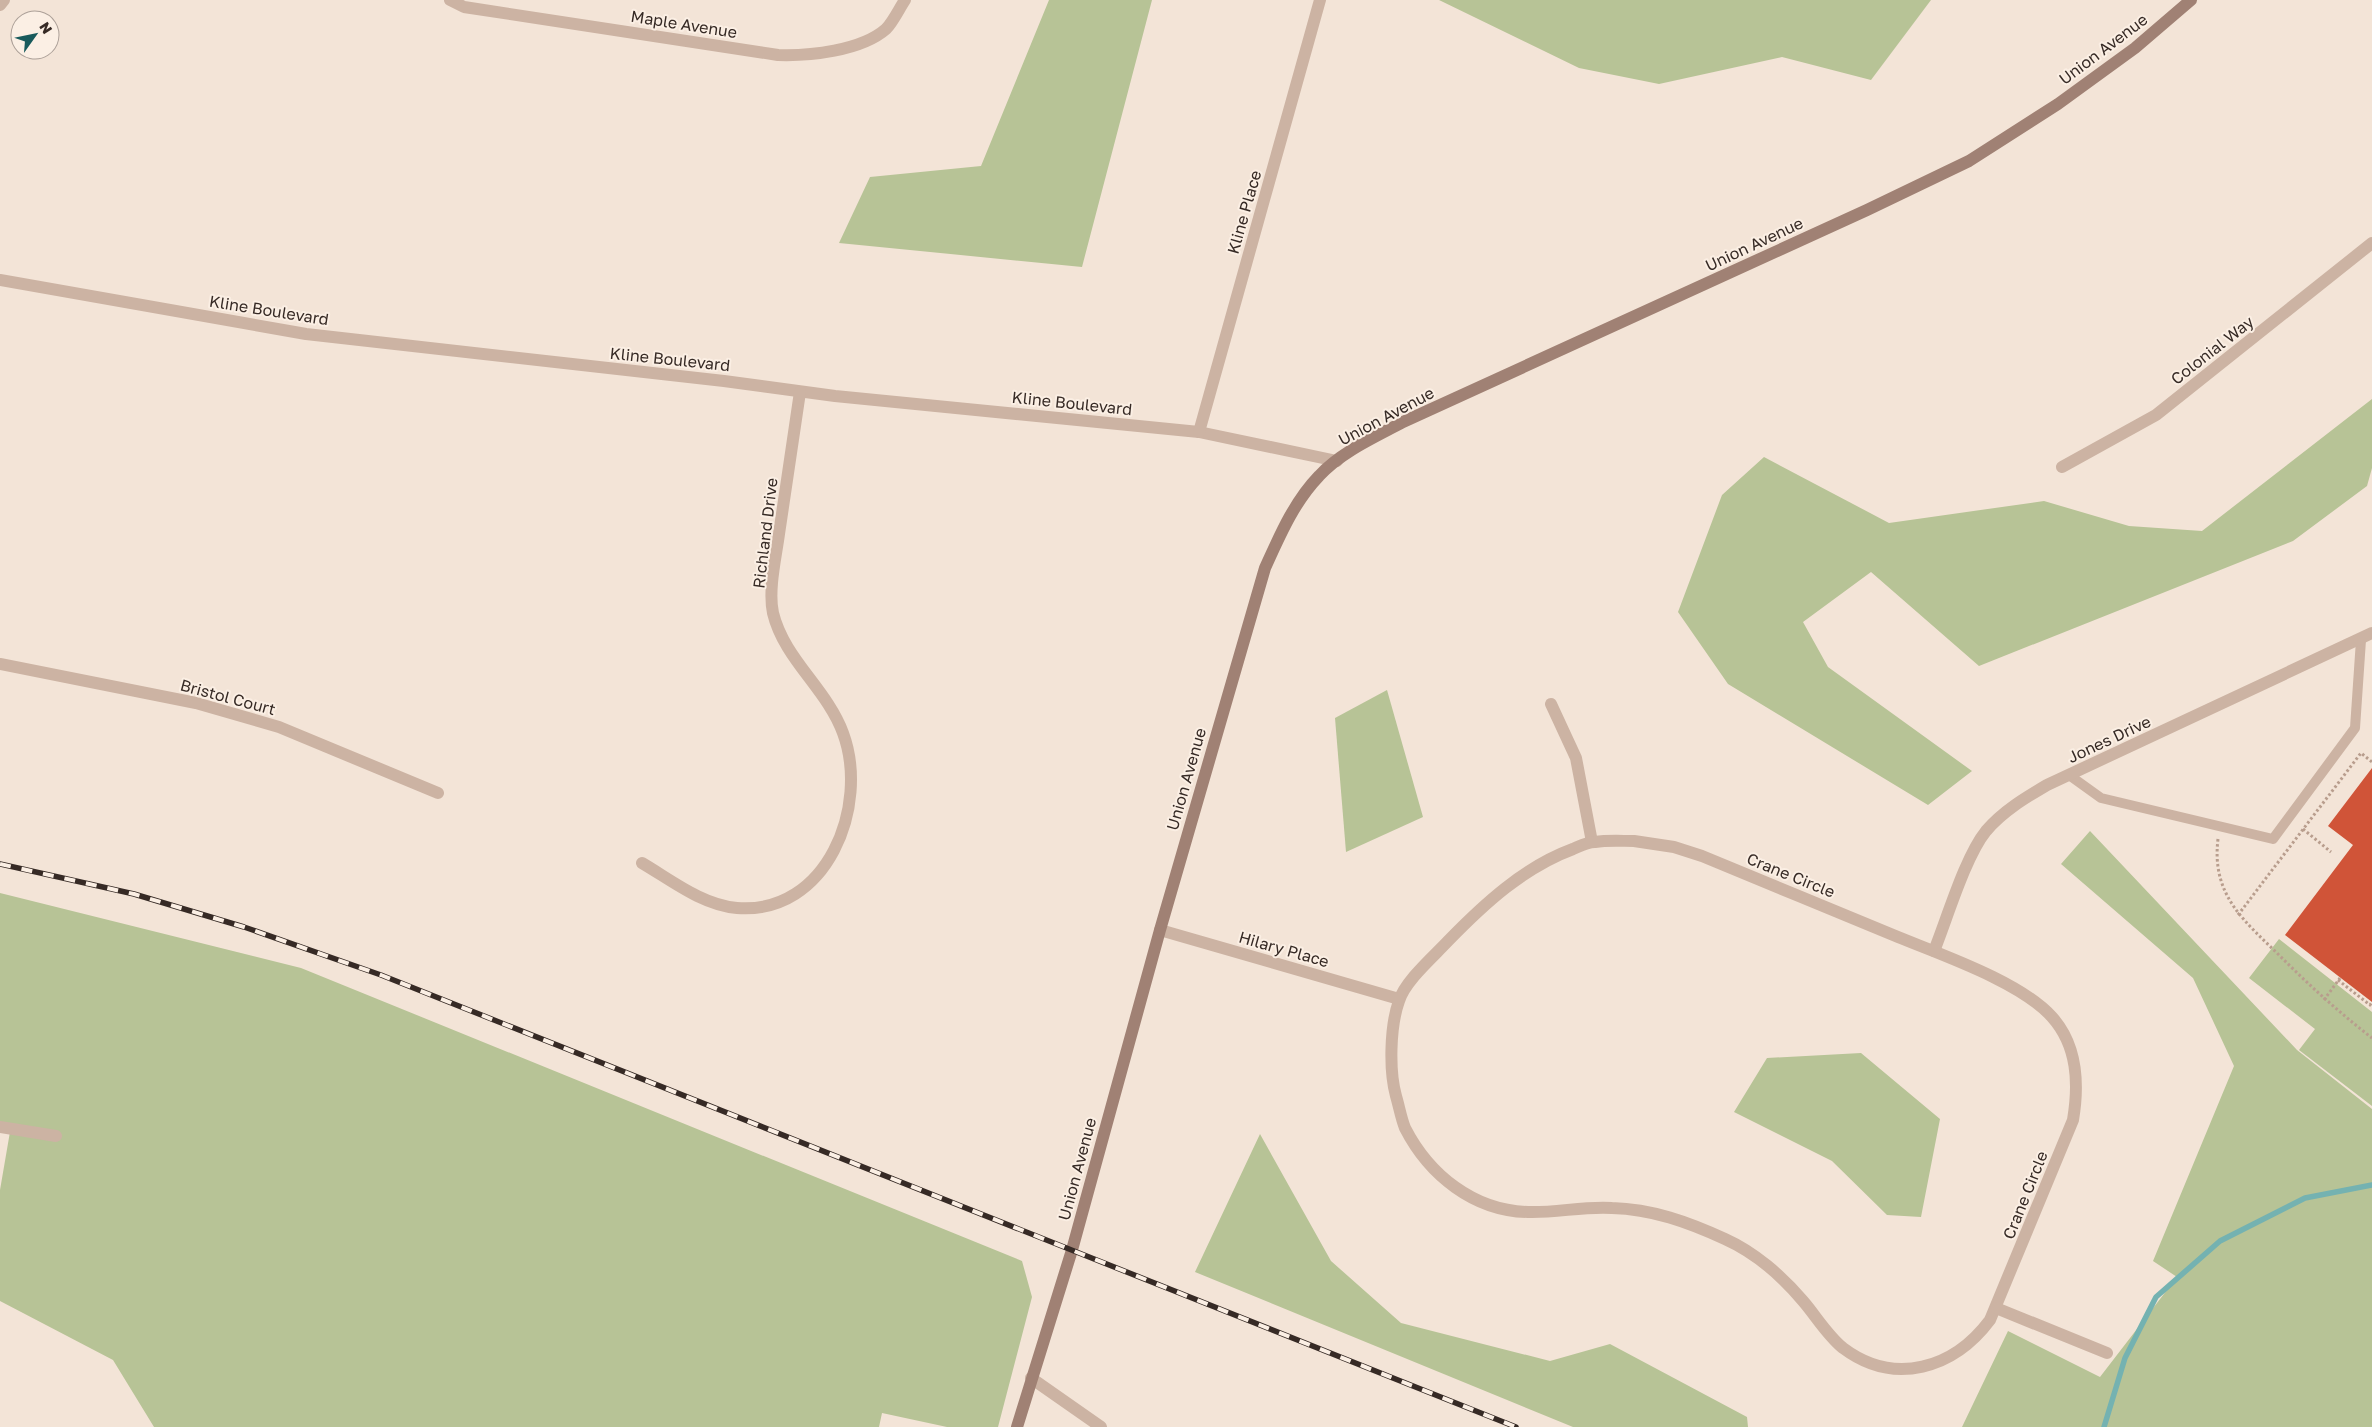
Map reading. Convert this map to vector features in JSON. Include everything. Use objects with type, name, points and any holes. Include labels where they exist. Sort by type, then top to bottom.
[{"type":"main road","name":"Union Avenue","points":[[1018,1427],[1031,1378],[1072,1250],[1160,930],[1265,568],[1289,517],[1303,495],[1320,474],[1337,461],[1403,422],[1858,214],[1969,161],[2066,98],[2135,48],[2191,0]]},
{"type":"street","points":[[0,5],[4,0]]},
{"type":"street","name":"Maple Avenue","points":[[450,0],[464,6],[766,53],[802,56],[850,47],[886,29],[904,0]]},
{"type":"street","name":"Kline Place","points":[[1199,432],[1320,0]]},
{"type":"street","name":"Colonial Way","points":[[2062,467],[2156,415],[2372,243]]},
{"type":"street","name":"Kline Boulevard","points":[[0,280],[306,334],[724,381],[800,392],[1199,432],[1337,461]]},
{"type":"street","name":"Richland Drive","points":[[642,863],[717,904],[738,908],[758,907],[779,901],[798,892],[814,877],[832,855],[844,829],[853,788],[852,773],[843,732],[829,707],[788,646],[773,612],[773,576],[800,392]]},
{"type":"street","name":"Jones Drive","points":[[1934,952],[1972,854],[1986,832],[2012,806],[2069,775],[2367,637]]},
{"type":"street","name":"Bristol Court","points":[[0,664],[196,703],[279,727],[438,793]]},
{"type":"street","points":[[1551,704],[1576,758],[1592,842]]},
{"type":"street","name":"Crane Circle","points":[[1592,842],[1650,843],[1702,856],[1934,952],[2015,988],[2035,1000],[2058,1026],[2069,1046],[2076,1069],[2077,1092],[2073,1120],[1996,1308],[1978,1337],[1962,1350],[1943,1360],[1923,1367],[1881,1366],[1843,1348],[1828,1333],[1802,1300],[1759,1260],[1734,1243],[1674,1218],[1641,1211],[1612,1208],[1528,1212],[1503,1210],[1478,1202],[1448,1184],[1423,1158],[1404,1126],[1392,1084],[1393,1034],[1399,1000],[1420,971],[1468,921],[1520,876],[1560,854],[1592,842]]},
{"type":"street","name":"Hilary Place","points":[[1160,930],[1399,1000]]},
{"type":"street","points":[[0,1128],[56,1136]]},
{"type":"street","points":[[1996,1308],[2107,1353]]},
{"type":"street","points":[[1031,1378],[1101,1427]]},
{"type":"lane","points":[[2069,775],[2101,798],[2273,840],[2355,728],[2367,637]]},
{"type":"path","points":[[2238,915],[2361,753],[2372,762]]},
{"type":"path","points":[[2289,818],[2331,852]]},
{"type":"path","points":[[2219,826],[2216,857],[2218,870],[2222,883],[2238,915],[2324,1000],[2372,1038]]},
{"type":"path","points":[[2324,1000],[2339,979],[2370,1005],[2372,1002]]},
{"type":"green space","points":[[1049,0],[1152,0],[1082,267],[839,243],[870,177],[981,166]]},
{"type":"green space","points":[[1439,0],[1931,0],[1871,80],[1782,57],[1659,84],[1579,68]]},
{"type":"green space","points":[[2372,399],[2372,468],[2367,486],[2293,541],[1979,666],[1871,572],[1803,622],[1828,667],[1972,771],[1928,805],[1728,684],[1678,612],[1722,495],[1764,457],[1889,523],[2044,501],[2129,526],[2202,531]]},
{"type":"green space","points":[[1387,690],[1423,817],[1346,852],[1335,718]]},
{"type":"green space","points":[[2090,831],[2297,1050],[2372,1109],[2372,1427],[1962,1427],[2008,1331],[2100,1377],[2177,1277],[2153,1261],[2234,1066],[2193,978],[2061,864]]},
{"type":"green space","points":[[0,893],[301,968],[1022,1261],[1032,1297],[998,1427],[947,1427],[882,1413],[879,1427],[154,1427],[113,1360],[0,1301],[0,1190],[11,1126],[0,1124]]},
{"type":"green space","points":[[2279,939],[2372,1012],[2372,1106],[2299,1050],[2315,1029],[2249,978]]},
{"type":"green space","points":[[1861,1053],[1940,1119],[1921,1217],[1887,1215],[1832,1161],[1734,1112],[1767,1058]]},
{"type":"green space","points":[[1260,1134],[1331,1261],[1401,1323],[1550,1361],[1610,1344],[1747,1417],[1748,1427],[1573,1427],[1195,1272]]},
{"type":"building","points":[[2372,768],[2372,1002],[2285,935],[2353,845],[2328,826]]},
{"type":"waterway","points":[[2104,1427],[2125,1358],[2156,1297],[2220,1241],[2305,1198],[2372,1185]]},
{"type":"railway","points":[[0,864],[134,894],[244,927],[381,975],[1516,1427]]}]
